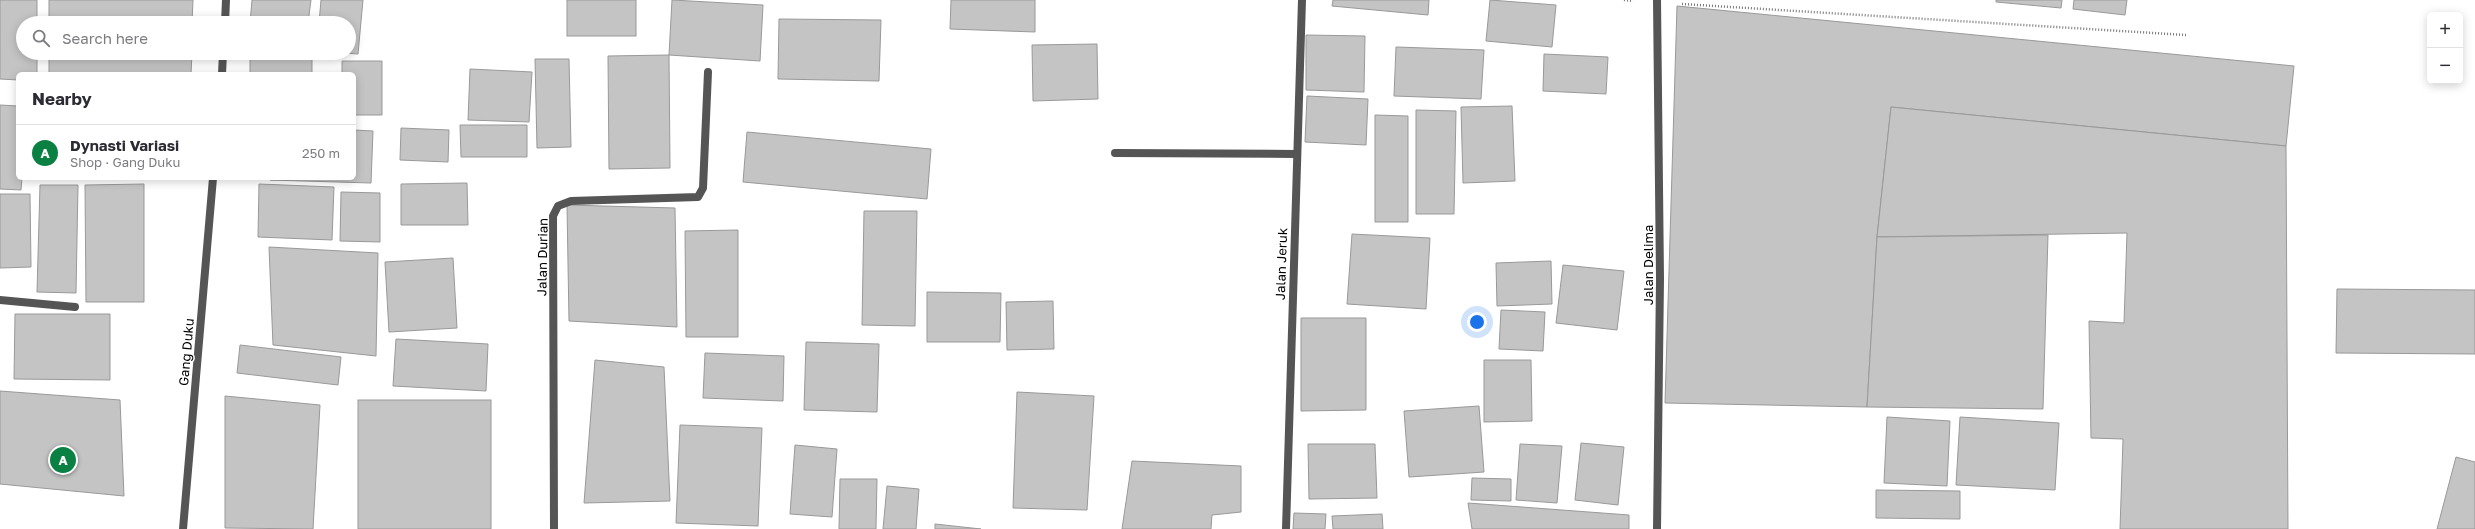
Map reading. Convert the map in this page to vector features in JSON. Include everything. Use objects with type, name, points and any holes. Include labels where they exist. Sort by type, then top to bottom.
[{"type":"street","points":[[225,16],[226,0]]},
{"type":"street","name":"Jalan Jeruk","points":[[1286,529],[1296,154],[1302,0]]},
{"type":"street","name":"Jalan Delima","points":[[1657,1],[1660,279],[1657,529]]},
{"type":"street","points":[[222,72],[223,60]]},
{"type":"street","name":"Jalan Durian","points":[[554,529],[553,216],[558,206],[571,201],[698,197],[703,188],[708,72]]},
{"type":"street","points":[[1115,153],[1296,154]]},
{"type":"street","name":"Gang Duku","points":[[182,529],[213,180]]},
{"type":"street","points":[[0,300],[74,307]]},
{"type":"path","points":[[1657,1],[2186,35]]},
{"type":"building","points":[[0,0],[37,0],[37,16],[16,16],[16,60],[37,60],[37,72],[16,72],[16,80],[0,79]]},
{"type":"building","points":[[49,0],[193,0],[192,16],[49,16]]},
{"type":"building","points":[[252,0],[311,0],[309,16],[251,16]]},
{"type":"building","points":[[321,0],[363,0],[358,54],[356,54],[356,16],[320,16]]},
{"type":"building","points":[[567,0],[636,0],[636,36],[567,36]]},
{"type":"building","points":[[672,0],[763,5],[760,61],[669,55]]},
{"type":"building","points":[[951,0],[1035,0],[1035,32],[950,29]]},
{"type":"building","points":[[1333,0],[1429,0],[1428,15],[1332,6]]},
{"type":"building","points":[[1490,0],[1556,5],[1552,47],[1486,41]]},
{"type":"building","points":[[1996,0],[2062,0],[2061,8],[1996,2]]},
{"type":"building","points":[[2074,0],[2127,0],[2125,15],[2073,9]]},
{"type":"building","points":[[1677,6],[2294,66],[2286,146],[1891,107],[1877,237],[1867,407],[1665,403]]},
{"type":"building","points":[[779,19],[881,20],[879,81],[778,79]]},
{"type":"building","points":[[1306,35],[1365,36],[1364,92],[1306,90]]},
{"type":"building","points":[[1097,44],[1098,99],[1033,101],[1032,45]]},
{"type":"building","points":[[1396,47],[1484,50],[1481,99],[1394,96]]},
{"type":"building","points":[[1544,54],[1608,57],[1606,94],[1543,91]]},
{"type":"building","points":[[669,55],[670,168],[609,169],[608,56]]},
{"type":"building","points":[[535,59],[569,59],[571,147],[537,148]]},
{"type":"building","points":[[49,60],[192,60],[191,72],[49,72]]},
{"type":"building","points":[[250,60],[312,60],[312,72],[250,72]]},
{"type":"building","points":[[342,61],[382,61],[382,115],[356,115],[356,72],[342,72]]},
{"type":"building","points":[[470,69],[532,72],[529,122],[468,120]]},
{"type":"building","points":[[1307,96],[1368,99],[1366,145],[1305,142]]},
{"type":"building","points":[[0,105],[16,106],[16,180],[22,180],[21,190],[0,189]]},
{"type":"building","points":[[1512,106],[1515,181],[1463,183],[1461,107]]},
{"type":"building","points":[[1891,107],[2286,146],[2288,529],[2120,529],[2123,439],[2091,438],[2089,321],[2124,323],[2127,233],[1877,237]]},
{"type":"building","points":[[1416,110],[1456,111],[1454,214],[1416,214]]},
{"type":"building","points":[[1375,115],[1408,116],[1408,222],[1375,222]]},
{"type":"building","points":[[460,125],[527,125],[527,157],[461,157]]},
{"type":"building","points":[[401,128],[449,130],[448,162],[400,160]]},
{"type":"building","points":[[356,130],[373,131],[371,183],[270,180],[356,180]]},
{"type":"building","points":[[747,132],[931,149],[927,199],[743,182]]},
{"type":"building","points":[[467,183],[468,225],[401,225],[401,184]]},
{"type":"building","points":[[144,184],[144,302],[86,302],[85,185]]},
{"type":"building","points":[[259,184],[334,187],[332,240],[258,237]]},
{"type":"building","points":[[40,185],[78,185],[76,293],[37,292]]},
{"type":"building","points":[[341,192],[380,193],[380,242],[340,241]]},
{"type":"building","points":[[0,194],[30,194],[31,267],[0,268]]},
{"type":"building","points":[[567,205],[675,208],[677,327],[569,321]]},
{"type":"building","points":[[864,211],[917,211],[915,326],[862,325]]},
{"type":"building","points":[[738,230],[738,337],[686,337],[685,231]]},
{"type":"building","points":[[1352,234],[1430,238],[1426,309],[1347,304]]},
{"type":"building","points":[[2048,235],[2043,409],[1867,407],[1877,237]]},
{"type":"building","points":[[269,247],[378,253],[376,356],[273,345]]},
{"type":"building","points":[[453,258],[457,328],[389,332],[385,262]]},
{"type":"building","points":[[1551,261],[1552,304],[1497,306],[1496,263]]},
{"type":"building","points":[[1563,265],[1624,271],[1617,330],[1556,323]]},
{"type":"building","points":[[2337,289],[2475,290],[2475,354],[2336,353]]},
{"type":"building","points":[[927,292],[1001,293],[1000,342],[927,342]]},
{"type":"building","points":[[1053,301],[1054,349],[1007,350],[1006,302]]},
{"type":"building","points":[[1501,310],[1545,312],[1543,351],[1499,349]]},
{"type":"building","points":[[15,314],[110,314],[110,380],[14,379]]},
{"type":"building","points":[[1301,318],[1366,318],[1366,410],[1301,411]]},
{"type":"building","points":[[396,339],[488,344],[486,391],[393,386]]},
{"type":"building","points":[[806,342],[879,344],[877,412],[804,410]]},
{"type":"building","points":[[240,345],[341,357],[338,385],[237,373]]},
{"type":"building","points":[[705,353],[784,356],[783,401],[703,398]]},
{"type":"building","points":[[595,360],[664,367],[670,501],[584,503]]},
{"type":"building","points":[[1484,360],[1531,360],[1532,421],[1484,422]]},
{"type":"building","points":[[0,391],[120,400],[124,496],[0,484]]},
{"type":"building","points":[[1017,392],[1094,396],[1087,510],[1013,508]]},
{"type":"building","points":[[225,396],[320,405],[313,529],[225,528]]},
{"type":"building","points":[[358,400],[491,400],[491,529],[358,529]]},
{"type":"building","points":[[1479,406],[1484,472],[1409,477],[1404,411]]},
{"type":"building","points":[[1887,417],[1950,421],[1947,486],[1884,483]]},
{"type":"building","points":[[1960,417],[2059,423],[2055,490],[1956,485]]},
{"type":"building","points":[[680,425],[762,428],[758,526],[676,523]]},
{"type":"building","points":[[1581,443],[1624,447],[1618,505],[1575,500]]},
{"type":"building","points":[[1308,444],[1375,444],[1377,498],[1309,499]]},
{"type":"building","points":[[1520,444],[1562,446],[1557,503],[1516,500]]},
{"type":"building","points":[[795,445],[837,449],[832,517],[790,514]]},
{"type":"building","points":[[2456,457],[2475,462],[2475,529],[2437,529]]},
{"type":"building","points":[[1132,461],[1241,466],[1241,512],[1212,515],[1211,529],[1122,529]]},
{"type":"building","points":[[1472,478],[1511,479],[1511,501],[1471,500]]},
{"type":"building","points":[[840,479],[877,479],[876,529],[839,529]]},
{"type":"building","points":[[887,486],[919,489],[916,529],[883,529]]},
{"type":"building","points":[[1876,490],[1960,491],[1960,519],[1876,518]]},
{"type":"building","points":[[1468,503],[1629,515],[1629,529],[1472,529]]},
{"type":"building","points":[[1294,513],[1326,514],[1325,529],[1293,529]]},
{"type":"building","points":[[1382,514],[1383,529],[1333,529],[1332,516]]},
{"type":"building","points":[[935,524],[981,529],[935,529]]},
{"type":"place","name":"Dynasti Variasi","points":[[63,460]]}]
